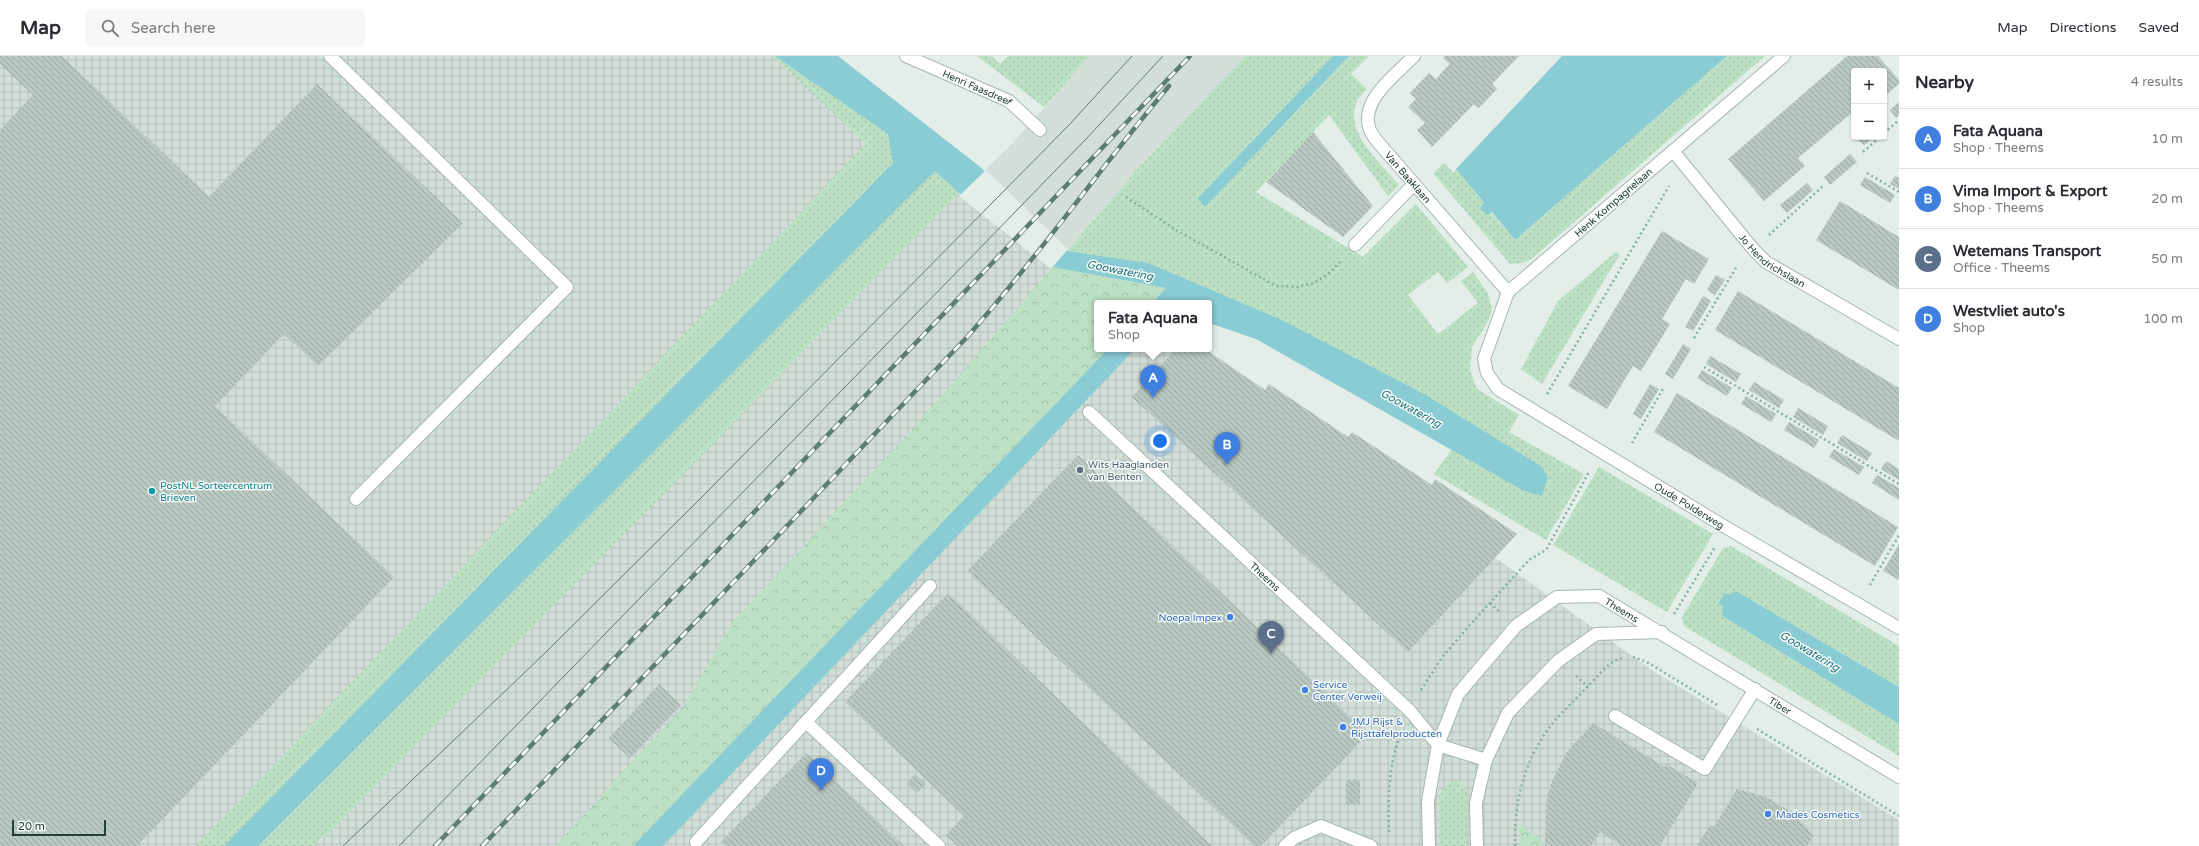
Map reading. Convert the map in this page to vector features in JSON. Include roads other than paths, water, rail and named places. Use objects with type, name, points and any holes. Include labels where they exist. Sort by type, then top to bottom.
[{"type":"street","points":[[330,56],[567,287],[356,499]]},
{"type":"street","name":"Henri Faasdreef","points":[[906,56],[1009,101],[1040,130]]},
{"type":"street","name":"Van Baaklaan","points":[[1414,56],[1375,97],[1369,110],[1369,127],[1377,141],[1508,292]]},
{"type":"street","name":"Henk Kompagnelaan","points":[[1487,373],[1484,359],[1508,292],[1784,56]]},
{"type":"street","name":"Jo Hendrichslaan","points":[[1673,151],[1753,250],[1766,262],[1899,339]]},
{"type":"street","points":[[1355,245],[1414,184]]},
{"type":"street","name":"Oude Polderweg","points":[[1487,373],[1498,389],[1727,528],[1899,628]]},
{"type":"street","name":"Theems","points":[[1089,412],[1410,711],[1438,745]]},
{"type":"street","points":[[697,845],[806,722],[930,586]]},
{"type":"street","name":"Theems","points":[[1429,846],[1428,801],[1438,745],[1458,694],[1516,626],[1557,597],[1599,596],[1662,632]]},
{"type":"street","name":"Theems","points":[[1477,846],[1476,803],[1486,760],[1508,713],[1558,661],[1596,634],[1662,632]]},
{"type":"street","name":"Tiber","points":[[1662,632],[1899,777]]},
{"type":"street","points":[[1615,716],[1705,769],[1755,689]]},
{"type":"street","points":[[806,722],[938,846]]},
{"type":"street","points":[[1438,745],[1486,760]]},
{"type":"street","points":[[1285,846],[1294,838],[1321,826],[1371,846]]},
{"type":"water","name":"Goowatering","points":[[775,56],[838,56],[979,166],[1067,251],[1148,263],[1282,320],[1424,394],[1542,467],[1548,477],[1542,496],[1524,491],[1256,339],[1212,324],[1212,300],[1155,300],[1166,288],[1053,267],[959,193],[935,171],[258,846],[224,846],[893,163],[888,134]]},
{"type":"water","points":[[1333,56],[1349,56],[1205,207],[1197,199]]},
{"type":"water","points":[[1562,56],[1727,56],[1515,240],[1492,212],[1487,215],[1480,208],[1484,203],[1456,169]]},
{"type":"water","points":[[1105,352],[1132,352],[663,846],[633,846]]},
{"type":"water","name":"Goowatering","points":[[1736,591],[1899,687],[1899,724],[1722,616],[1723,606],[1718,604],[1725,593],[1729,595]]},
{"type":"tram line","points":[[343,846],[544,654],[703,496],[1069,125],[1132,56]]},
{"type":"tram line","points":[[399,846],[1087,138],[1163,56]]},
{"type":"railway","points":[[435,846],[1190,56]]},
{"type":"railway","points":[[482,846],[968,336],[1020,275],[1118,148],[1169,86]]},
{"type":"place","name":"Fata Aquana","points":[[1153,398]]},
{"type":"place","name":"Vima Import & Export","points":[[1227,465]]},
{"type":"place","name":"Wits Haaglanden van Benten","points":[[1080,470]]},
{"type":"place","name":"PostNL Sorteercentrum Brieven","points":[[152,491]]},
{"type":"place","name":"Noepa Impex","points":[[1230,617]]},
{"type":"place","name":"Wetemans Transport","points":[[1271,654]]},
{"type":"place","name":"Service Center Verweij","points":[[1305,690]]},
{"type":"place","name":"JMJ Rijst & Rijsttafelproducten","points":[[1343,727]]},
{"type":"place","name":"Westvliet auto's","points":[[821,791]]},
{"type":"place","name":"Mades Cosmetics","points":[[1768,814]]}]
